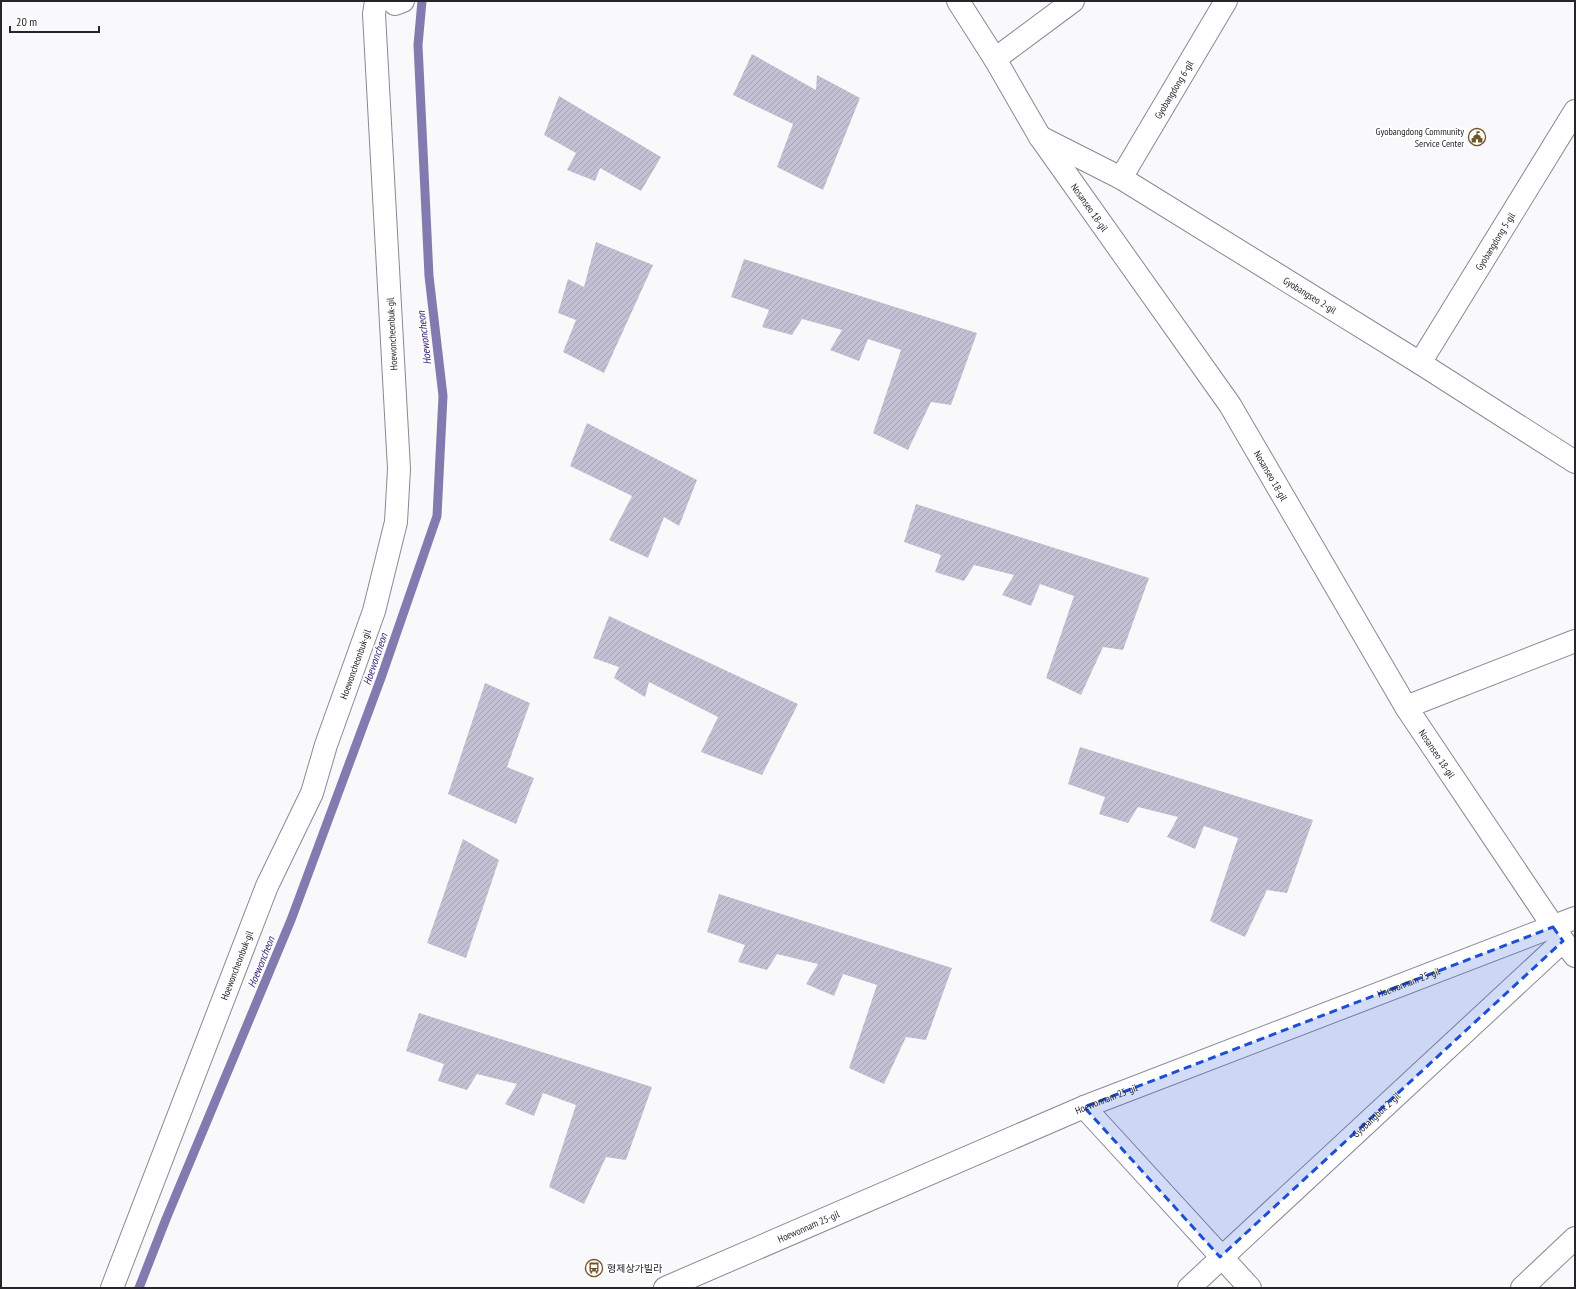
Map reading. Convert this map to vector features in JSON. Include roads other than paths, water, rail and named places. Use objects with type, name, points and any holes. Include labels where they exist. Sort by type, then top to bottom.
[{"type":"street","name":"Nosanseo 18-gil","points":[[958,1],[995,59],[1040,137],[1230,406],[1406,707],[1564,941]]},
{"type":"street","points":[[995,59],[1073,1]]},
{"type":"street","name":"Gyobangdong 6-gil","points":[[1120,178],[1226,1]]},
{"type":"street","name":"Hoewoncheonbuk-gil","points":[[112,1288],[268,886],[312,793],[326,745],[374,611],[396,522],[399,469],[374,14],[391,2]]},
{"type":"street","name":"Gyobangdong 5-gil","points":[[1420,363],[1573,117]]},
{"type":"street","name":"Gyobangseo 2-gil","points":[[1040,137],[1120,178],[1420,363],[1575,462]]},
{"type":"street","points":[[1406,707],[1575,642]]},
{"type":"street","name":"Hoewonnam 25-gil","points":[[665,1288],[1084,1107],[1564,941],[1575,918]]},
{"type":"street","name":"Gyobangbuk 2-gil","points":[[1188,1288],[1564,941]]},
{"type":"street","points":[[1084,1107],[1250,1288]]},
{"type":"street","points":[[1522,1288],[1575,1238]]},
{"type":"waterway","name":"Hoewoncheon","points":[[139,1288],[166,1219],[291,920],[381,678],[437,516],[443,396],[429,276],[418,45],[422,1]]},
{"type":"place","name":"Gyobangdong Community Service Center","points":[[1477,137]]},
{"type":"place","name":"형제상가빌라","points":[[594,1268]]}]
